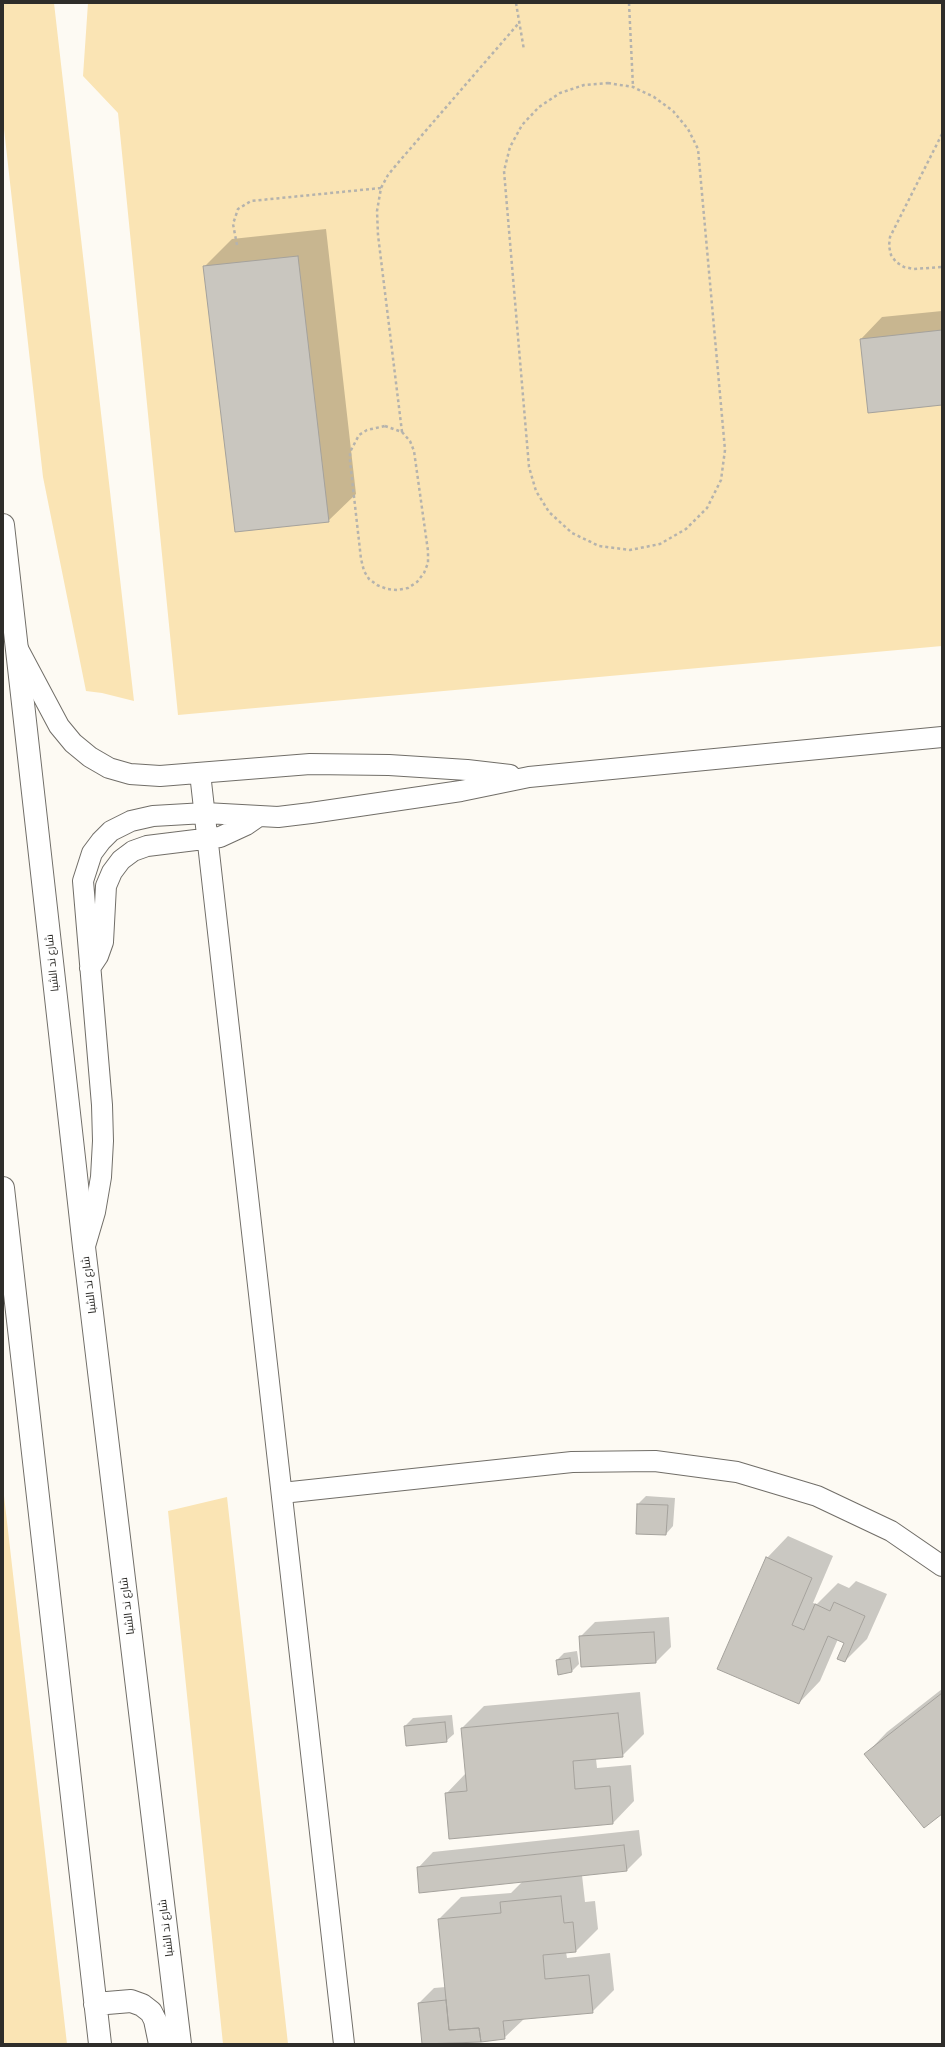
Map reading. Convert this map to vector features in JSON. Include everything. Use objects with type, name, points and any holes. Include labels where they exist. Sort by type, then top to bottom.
[{"type":"main road","name":"شارع ند الشبا","points":[[3,525],[84,1247],[180,2044]]},
{"type":"main road","points":[[3,1188],[100,2044]]},
{"type":"main road","points":[[95,2004],[131,2001],[142,2005],[156,2020],[160,2044]]},
{"type":"lane","points":[[16,646],[59,726],[73,743],[90,757],[109,768],[130,774],[160,776],[273,766],[349,764],[451,769],[529,778]]},
{"type":"lane","points":[[84,1247],[95,1212],[101,1177],[103,1140],[102,1105],[83,881],[92,853],[100,841],[111,831],[131,821],[153,816],[205,813],[259,816],[311,813],[529,778],[942,737]]},
{"type":"lane","points":[[200,773],[344,2044]]},
{"type":"lane","points":[[90,968],[98,956],[103,942],[106,886],[112,872],[121,860],[133,851],[147,846],[208,839],[232,833],[259,816]]},
{"type":"lane","points":[[282,1493],[572,1462],[655,1461],[737,1472],[816,1496],[891,1531],[942,1566]]},
{"type":"path","points":[[516,3],[518,24],[524,50]]},
{"type":"path","points":[[629,3],[633,87]]},
{"type":"path","points":[[402,432],[385,426],[367,430],[359,436],[350,452],[360,559],[369,579],[377,585],[387,589],[397,590],[408,588],[417,582],[424,573],[428,557],[414,451],[410,441],[402,432],[378,235],[377,211],[381,188],[397,164],[518,24]]},
{"type":"path","points":[[608,83],[633,87],[654,97],[673,111],[688,129],[698,149],[725,450],[721,480],[707,508],[686,529],[660,544],[630,550],[599,546],[572,533],[549,512],[536,491],[529,467],[504,171],[510,147],[522,125],[539,107],[554,96],[584,85],[608,83]]},
{"type":"path","points":[[942,134],[890,237],[889,246],[891,255],[896,262],[904,267],[914,269],[942,267]]},
{"type":"path","points":[[237,245],[233,224],[238,209],[251,201],[381,188]]},
{"type":"shaded area","points":[[3,3],[54,3],[134,701],[102,693],[86,691],[43,477],[3,120]]},
{"type":"shaded area","points":[[88,3],[942,3],[942,646],[178,715],[118,113],[83,76]]},
{"type":"shaded area","points":[[3,1487],[67,2044],[3,2044]]},
{"type":"shaded area","points":[[227,1497],[288,2044],[223,2044],[168,1511]]},
{"type":"building","points":[[298,256],[329,522],[235,532],[203,266]]},
{"type":"building","points":[[942,330],[942,405],[868,413],[860,339]]},
{"type":"building","points":[[637,1504],[668,1505],[666,1535],[636,1534]]},
{"type":"building","points":[[766,1557],[812,1578],[792,1625],[804,1630],[815,1604],[830,1611],[834,1602],[865,1616],[845,1662],[837,1659],[844,1643],[828,1636],[799,1704],[717,1669]]},
{"type":"building","points":[[654,1632],[656,1663],[581,1667],[579,1636]]},
{"type":"building","points":[[570,1658],[572,1672],[558,1675],[556,1660]]},
{"type":"building","points":[[942,1693],[942,1814],[924,1828],[864,1754]]},
{"type":"building","points":[[618,1713],[623,1757],[573,1761],[575,1789],[610,1786],[613,1824],[449,1839],[445,1793],[467,1791],[461,1728]]},
{"type":"building","points":[[445,1722],[447,1742],[406,1746],[404,1726]]},
{"type":"building","points":[[624,1845],[627,1871],[419,1893],[417,1867]]},
{"type":"building","points":[[561,1896],[564,1923],[573,1922],[576,1952],[543,1955],[545,1979],[589,1975],[593,2013],[503,2021],[505,2039],[481,2042],[479,2028],[449,2030],[438,1919],[501,1913],[500,1902]]},
{"type":"building","points":[[446,2000],[449,2030],[479,2028],[481,2042],[422,2044],[418,2003]]}]
